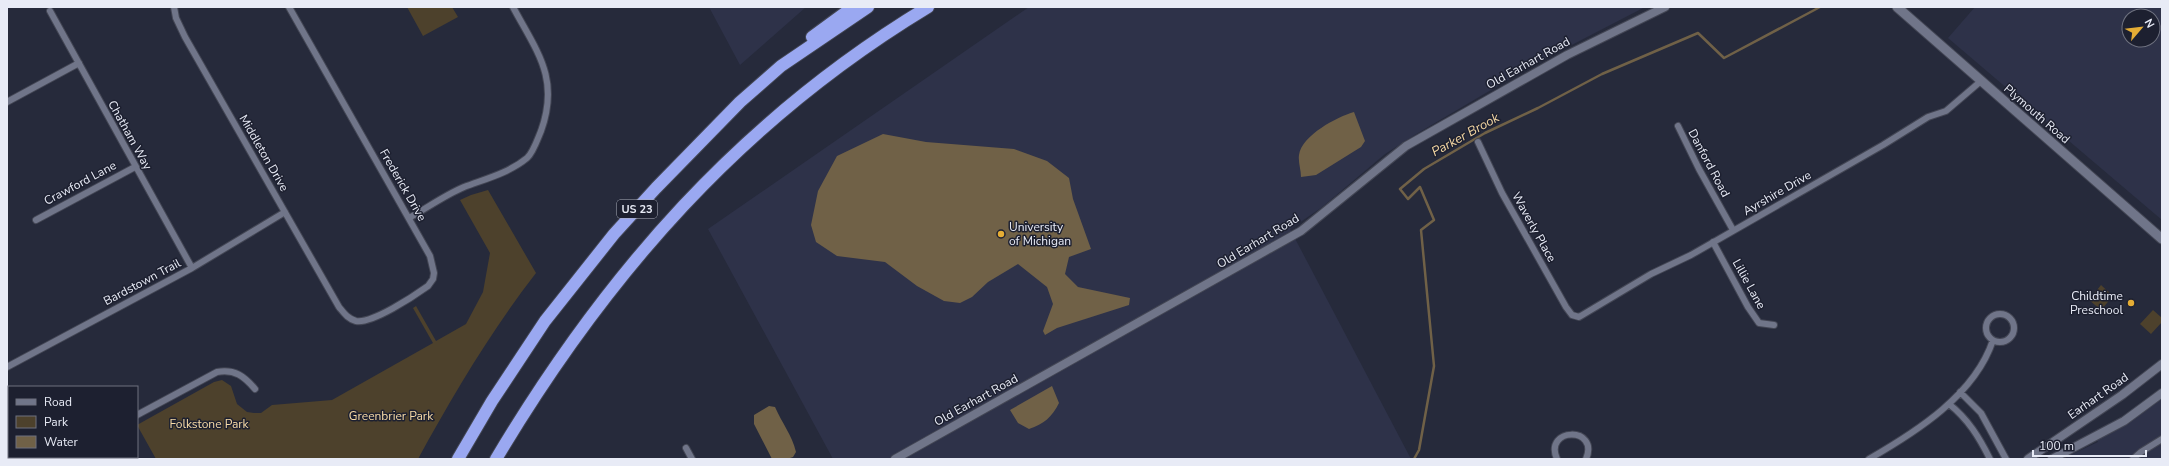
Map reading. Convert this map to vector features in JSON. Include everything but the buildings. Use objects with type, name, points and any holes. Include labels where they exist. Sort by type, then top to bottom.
[{"type":"highway","points":[[781,66],[810,39],[853,7]]},
{"type":"highway","name":"US 23","points":[[458,459],[545,321],[609,240],[661,182],[740,102],[781,66],[868,7]]},
{"type":"highway","name":"US 23","points":[[496,459],[550,372],[594,310],[653,238],[692,196],[756,134],[809,89],[887,32],[928,7]]},
{"type":"main road","name":"Plymouth Road","points":[[1897,7],[2162,239]]},
{"type":"street","name":"Middleton Drive","points":[[174,7],[176,18],[185,36],[339,307]]},
{"type":"street","name":"Frederick Drive","points":[[289,7],[409,218],[433,265],[433,279],[428,286],[371,319],[355,321],[346,317],[339,307]]},
{"type":"street","points":[[409,218],[454,192],[499,174],[528,157],[540,134],[548,109],[549,84],[543,65],[513,7]]},
{"type":"street","name":"Old Earhart Road","points":[[895,459],[1301,231],[1412,143],[1567,55],[1665,7]]},
{"type":"street","name":"Chatham Way","points":[[50,11],[192,268]]},
{"type":"street","points":[[7,102],[79,63]]},
{"type":"street","name":"Ayrshire Drive","points":[[1579,317],[1651,274],[1713,242],[1883,145],[1928,117],[1946,111],[1981,82]]},
{"type":"street","name":"Danford Road","points":[[1678,126],[1699,169],[1733,230]]},
{"type":"street","name":"Waverly Place","points":[[1478,142],[1502,193],[1566,307],[1572,315],[1579,317]]},
{"type":"street","name":"Crawford Lane","points":[[36,220],[135,167]]},
{"type":"street","name":"Bardstown Trail","points":[[7,367],[192,268],[285,212]]},
{"type":"street","name":"Lillie Lane","points":[[1713,242],[1748,307],[1759,323],[1774,326]]},
{"type":"street","points":[[1995,315],[2007,317],[2013,324],[2014,329],[2010,338],[2002,342],[1993,340],[1987,334],[1988,321],[1995,315]]},
{"type":"street","points":[[1869,459],[1912,434],[1949,404],[1976,372],[1990,350],[1993,340]]},
{"type":"street","name":"Earhart Road","points":[[2028,459],[2122,395],[2162,364]]},
{"type":"street","points":[[138,414],[217,372],[228,370],[237,373],[246,378],[255,389]]},
{"type":"street","points":[[2146,406],[2162,386]]},
{"type":"street","points":[[1960,392],[1981,413],[2006,459]]},
{"type":"street","points":[[2052,459],[2106,431],[2146,406],[2162,393]]},
{"type":"street","points":[[1949,404],[1974,428],[1990,459]]},
{"type":"street","points":[[1557,459],[1555,452],[1558,441],[1568,434],[1573,434],[1579,436],[1587,443],[1588,454],[1586,459]]},
{"type":"street","points":[[2133,459],[2141,452],[2162,439]]},
{"type":"street","points":[[686,448],[692,459]]},
{"type":"shaded area","points":[[709,7],[806,7],[740,65]]},
{"type":"shaded area","name":"University of Michigan","points":[[1029,7],[1645,7],[1533,65],[1418,133],[1385,154],[1321,208],[1290,229],[1411,459],[833,459],[708,229]]},
{"type":"shaded area","points":[[1975,7],[2162,7],[2162,220],[1948,38]]},
{"type":"shaded area","points":[[2162,399],[2162,459],[2062,459],[2098,442],[2097,440],[2121,428]]},
{"type":"green space","points":[[407,7],[452,7],[458,17],[423,36]]},
{"type":"green space","points":[[488,190],[536,273],[488,340],[418,459],[156,459],[138,424],[214,382],[222,380],[231,386],[237,404],[247,412],[261,413],[272,405],[332,400],[433,343],[413,308],[416,306],[436,341],[466,324],[483,292],[490,253],[460,200]]},
{"type":"green space","points":[[2101,285],[2113,296],[2101,310],[2089,300]]},
{"type":"green space","points":[[2153,310],[2162,318],[2162,322],[2151,334],[2140,324]]},
{"type":"water","points":[[1354,112],[1365,141],[1361,147],[1316,175],[1301,177],[1299,155],[1306,141],[1321,128],[1347,114]]},
{"type":"water","points":[[883,134],[926,142],[1014,149],[1047,161],[1069,178],[1073,199],[1091,249],[1069,257],[1065,274],[1078,287],[1130,298],[1129,305],[1057,328],[1045,335],[1043,331],[1053,304],[1047,287],[1018,264],[988,282],[972,297],[960,303],[944,301],[917,286],[885,262],[837,256],[816,242],[811,225],[818,191],[837,156]]},
{"type":"water","points":[[1052,386],[1059,403],[1050,416],[1039,425],[1029,429],[1018,423],[1010,410]]},
{"type":"water","points":[[769,406],[775,407],[789,435],[796,452],[793,457],[787,459],[772,459],[754,424],[754,415]]},
{"type":"waterway","name":"Parker Brook","points":[[1414,459],[1419,450],[1434,366],[1421,230],[1434,220],[1420,187],[1408,199],[1400,189],[1424,169],[1485,133],[1538,108],[1602,74],[1698,33],[1724,58],[1820,7]]},
{"type":"place","name":"University of Michigan","points":[[1001,234]]},
{"type":"place","name":"Childtime Preschool","points":[[2131,303]]},
{"type":"park label","name":"Greenbrier Park","points":[[391,416]]},
{"type":"park label","name":"Folkstone Park","points":[[209,424]]}]
